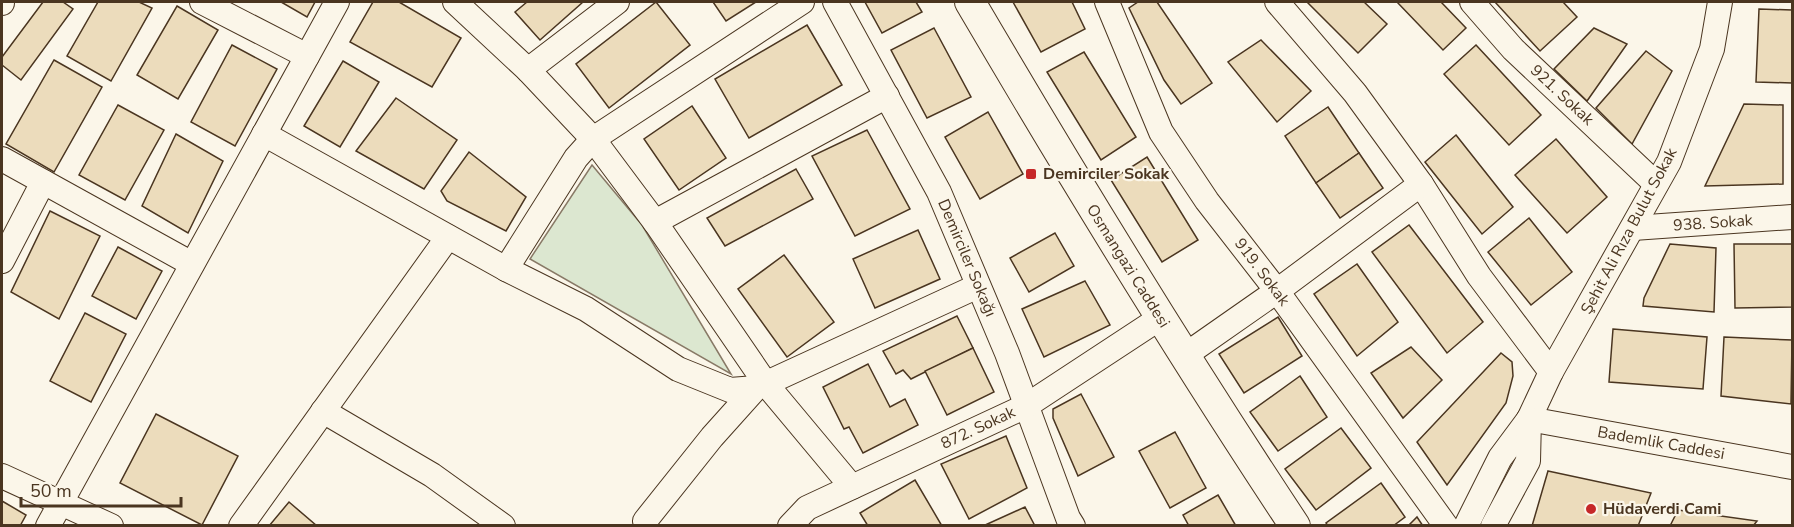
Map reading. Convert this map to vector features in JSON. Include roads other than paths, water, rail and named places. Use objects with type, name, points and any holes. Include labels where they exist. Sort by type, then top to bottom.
[{"type":"main road","name":"Osmangazi Caddesi","points":[[970,2],[1079,187],[1160,318],[1295,525]]},
{"type":"street","points":[[202,2],[307,56]]},
{"type":"street","points":[[48,525],[337,2]]},
{"type":"street","points":[[454,2],[528,70],[593,139],[655,222],[761,386],[852,487]]},
{"type":"street","points":[[528,70],[617,2]]},
{"type":"street","points":[[506,269],[576,158],[593,139],[802,2]]},
{"type":"street","name":"Demirciler Sokağı","points":[[835,2],[939,192],[1026,406],[1068,518],[1073,525]]},
{"type":"street","name":"919. Sokak","points":[[1107,2],[1161,132],[1206,201],[1277,291],[1446,525]]},
{"type":"street","points":[[1277,2],[1355,93],[1421,184],[1479,276],[1551,372]]},
{"type":"street","name":"921. Sokak","points":[[1472,2],[1513,48],[1656,184]]},
{"type":"street","name":"Şehit Ali Rıza Bulut Sokak","points":[[1529,419],[1551,372],[1669,162],[1712,48],[1720,2]]},
{"type":"street","points":[[655,222],[887,96]]},
{"type":"street","points":[[264,134],[506,269],[586,309],[678,369],[730,390],[761,386],[978,286]]},
{"type":"street","points":[[2,159],[192,264]]},
{"type":"street","points":[[2,261],[43,182]]},
{"type":"street","points":[[1184,356],[1277,291],[1421,184]]},
{"type":"street","name":"938. Sokak","points":[[1633,228],[1792,217]]},
{"type":"street","points":[[241,525],[448,237]]},
{"type":"street","name":"872. Sokak","points":[[790,525],[807,507],[1026,406],[1160,318]]},
{"type":"street","points":[[645,521],[712,437],[761,386]]},
{"type":"street","points":[[323,411],[432,476],[503,525]]},
{"type":"street","points":[[1466,525],[1500,459],[1529,419]]},
{"type":"street","points":[[1493,525],[1528,461],[1529,419]]},
{"type":"street","name":"Bademlik Caddesi","points":[[1529,419],[1792,467]]},
{"type":"street","points":[[2,476],[111,525]]},
{"type":"place","name":"Demirciler Sokak","points":[[1031,174]]},
{"type":"place","name":"Hüdaverdi Cami","points":[[1591,509]]}]
